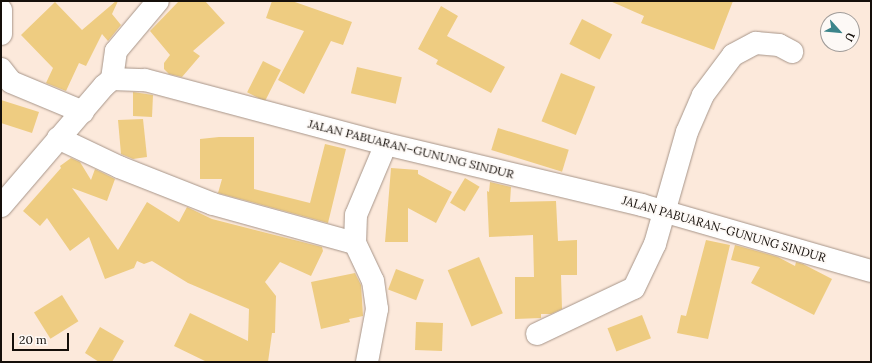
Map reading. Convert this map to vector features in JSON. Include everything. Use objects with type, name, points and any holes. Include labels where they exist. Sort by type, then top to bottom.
[{"type":"street","points":[[1,206],[58,138],[112,79],[116,51],[158,1]]},
{"type":"street","points":[[1,10],[1,34]]},
{"type":"street","points":[[538,334],[634,288],[655,244],[663,211],[687,132],[703,95],[732,55],[756,43],[779,45],[792,52]]},
{"type":"street","points":[[1,69],[11,82],[83,112]]},
{"type":"street","name":"JALAN PABUARAN–GUNUNG SINDUR","points":[[112,79],[145,80],[386,144],[663,211],[871,271]]},
{"type":"street","points":[[58,138],[119,168],[213,204],[355,243]]},
{"type":"street","points":[[367,362],[377,309],[373,281],[355,243],[356,215],[386,144]]},
{"type":"building","points":[[116,1],[118,1],[112,14],[121,25],[108,41],[102,34],[86,66],[79,63],[66,91],[46,83],[53,68],[21,35],[55,2],[82,30]]},
{"type":"building","points":[[179,1],[205,1],[225,23],[193,51],[200,56],[182,77],[169,74],[164,69],[164,63],[170,55],[150,31]]},
{"type":"building","points":[[272,1],[292,1],[352,22],[343,45],[331,41],[304,94],[278,80],[304,31],[266,18]]},
{"type":"building","points":[[610,1],[733,1],[714,50],[641,23],[644,16]]},
{"type":"building","points":[[441,6],[458,16],[447,36],[505,67],[491,93],[436,64],[438,60],[418,49]]},
{"type":"building","points":[[582,19],[612,34],[600,59],[569,44]]},
{"type":"building","points":[[263,61],[281,70],[265,101],[247,92]]},
{"type":"building","points":[[357,67],[402,77],[396,104],[351,93]]},
{"type":"building","points":[[561,73],[595,87],[576,135],[542,121]]},
{"type":"building","points":[[133,92],[153,95],[152,117],[133,116]]},
{"type":"building","points":[[1,100],[39,112],[32,133],[1,123]]},
{"type":"building","points":[[143,119],[147,157],[133,159],[121,154],[118,120]]},
{"type":"building","points":[[498,128],[569,150],[562,172],[491,150]]},
{"type":"building","points":[[219,137],[254,137],[254,189],[310,203],[325,144],[346,149],[328,223],[218,193],[222,179],[200,179],[200,139]]},
{"type":"building","points":[[71,158],[80,162],[91,180],[95,169],[115,179],[107,201],[72,188],[118,250],[147,202],[179,222],[187,207],[212,219],[322,247],[323,251],[311,276],[280,262],[265,282],[276,296],[275,333],[272,333],[268,362],[207,362],[174,346],[190,313],[248,341],[249,309],[188,283],[152,261],[144,264],[137,261],[134,268],[105,279],[89,237],[70,251],[47,218],[40,226],[23,211],[61,168],[60,166]]},
{"type":"building","points":[[391,168],[418,170],[418,174],[452,192],[436,223],[408,208],[408,242],[385,242]]},
{"type":"building","points":[[465,178],[480,187],[465,212],[450,203]]},
{"type":"building","points":[[490,182],[511,187],[510,202],[556,201],[558,241],[577,240],[577,275],[561,275],[562,309],[551,314],[541,314],[541,318],[515,319],[515,277],[534,277],[533,235],[489,237],[487,191],[489,192]]},
{"type":"building","points":[[706,240],[730,245],[708,339],[677,333],[681,315],[686,316]]},
{"type":"building","points":[[735,245],[778,257],[795,266],[796,262],[803,264],[832,279],[814,315],[751,283],[760,267],[731,260]]},
{"type":"building","points":[[479,257],[503,313],[472,326],[448,270]]},
{"type":"building","points":[[396,269],[424,280],[416,300],[388,290]]},
{"type":"building","points":[[355,273],[361,285],[363,316],[349,319],[350,322],[321,329],[311,282]]},
{"type":"building","points":[[62,295],[78,321],[50,339],[34,312]]},
{"type":"building","points":[[642,315],[651,338],[616,352],[607,328]]},
{"type":"building","points":[[416,322],[443,323],[442,351],[415,350]]},
{"type":"building","points":[[100,327],[124,341],[112,362],[99,362],[85,353]]}]
